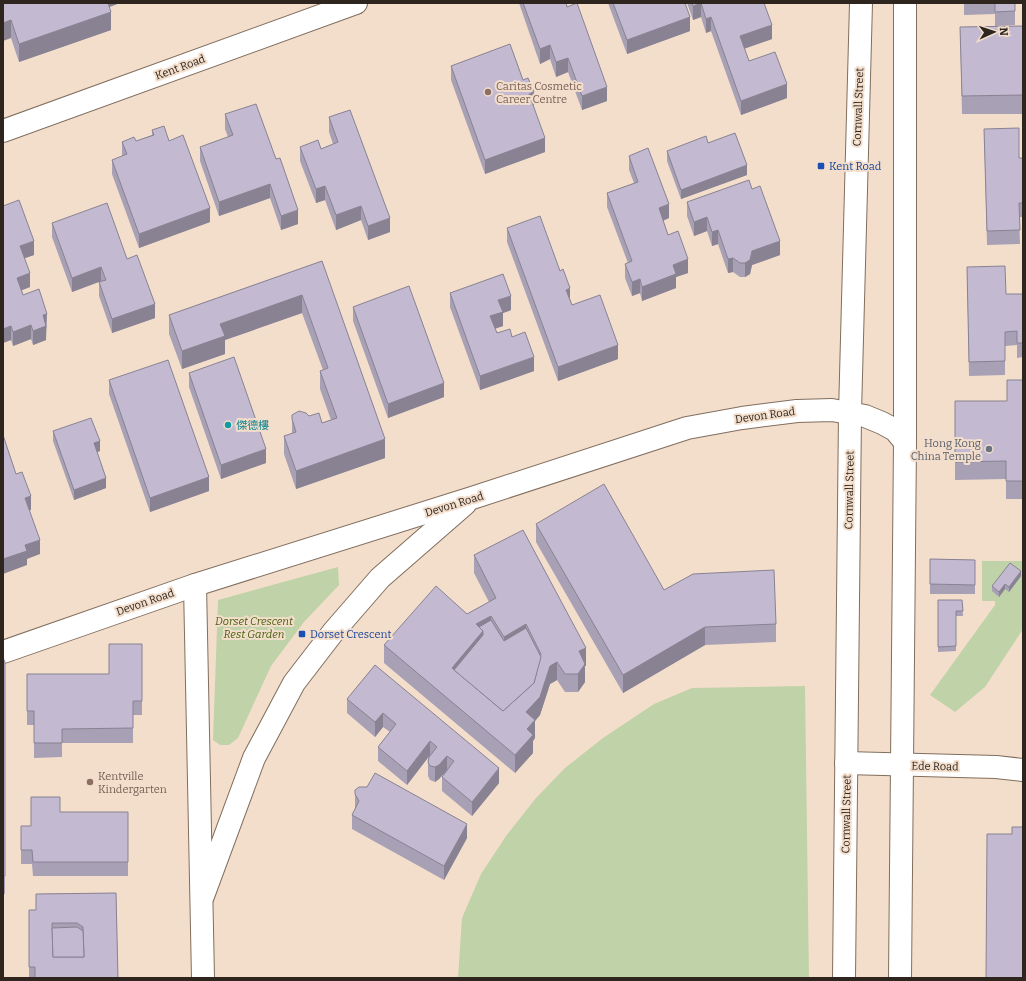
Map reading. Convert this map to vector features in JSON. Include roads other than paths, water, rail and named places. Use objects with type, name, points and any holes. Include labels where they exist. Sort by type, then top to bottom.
[{"type":"street","name":"Kent Road","points":[[3,132],[356,3]]},
{"type":"street","name":"Cornwall Street","points":[[844,978],[850,413],[861,3]]},
{"type":"street","points":[[900,978],[905,442],[905,3]]},
{"type":"street","name":"Devon Road","points":[[3,652],[195,585],[472,498],[687,428],[797,410],[818,409],[850,413],[882,422],[894,430],[905,442]]},
{"type":"street","points":[[203,896],[254,758],[294,683],[334,631],[380,578],[472,498]]},
{"type":"street","points":[[195,585],[203,896],[203,978]]},
{"type":"street","name":"Ede Road","points":[[846,764],[996,767],[1023,770]]},
{"type":"place","name":"Caritas Cosmetic Career Centre","points":[[488,92]]},
{"type":"place","name":"Kent Road","points":[[821,166]]},
{"type":"place","name":"傑德樓","points":[[228,425]]},
{"type":"place","name":"Hong Kong China Temple","points":[[989,449]]},
{"type":"place","name":"Dorset Crescent","points":[[302,634]]},
{"type":"place","name":"Kentville Kindergarten","points":[[90,782]]},
{"type":"park label","name":"Dorset Crescent Rest Garden","points":[[254,627]]}]
